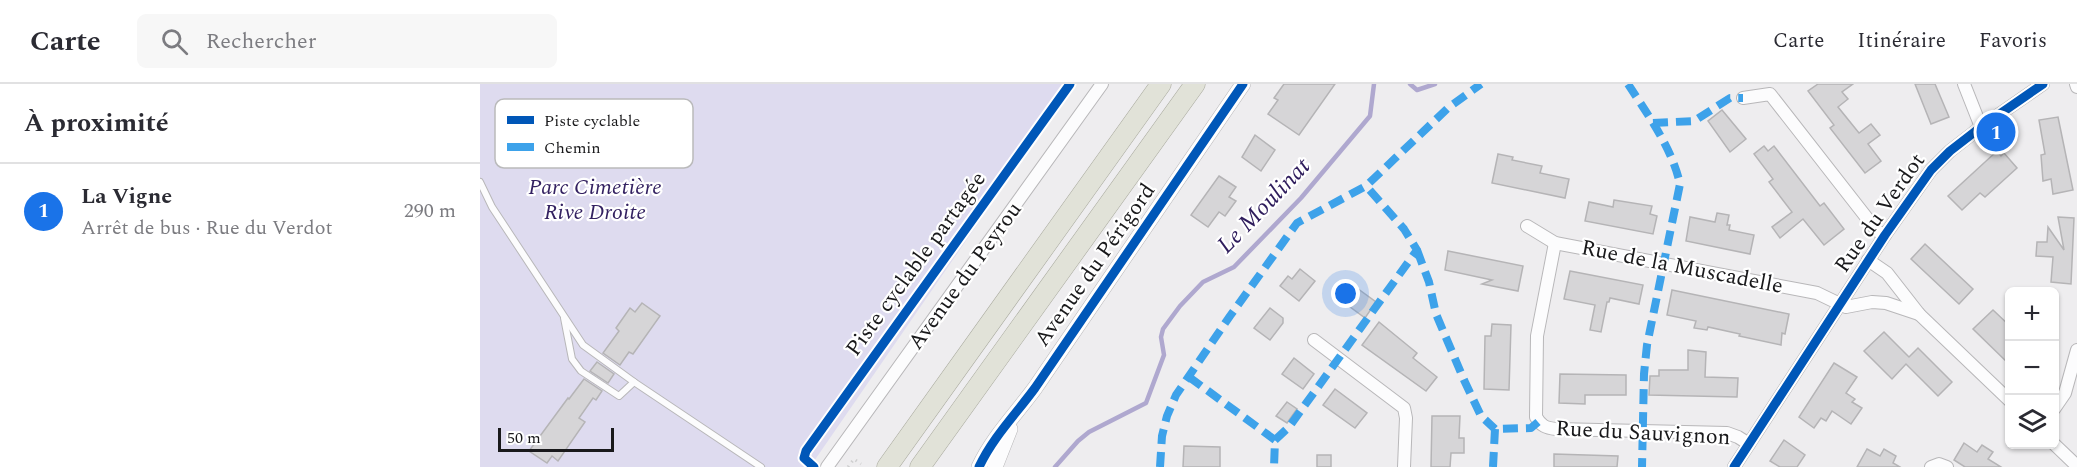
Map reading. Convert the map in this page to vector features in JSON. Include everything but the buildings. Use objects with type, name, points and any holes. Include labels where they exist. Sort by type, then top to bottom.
[{"type":"highway","points":[[887,467],[1161,84]]},
{"type":"highway","points":[[920,467],[1194,84]]},
{"type":"street","name":"Avenue du Peyrou","points":[[827,467],[1102,84]]},
{"type":"street","name":"Avenue du Périgord","points":[[979,467],[996,437],[1015,415],[1243,84]]},
{"type":"street","points":[[1964,84],[1981,127]]},
{"type":"street","name":"Rue du Verdot","points":[[1734,467],[1868,260],[1931,170],[1950,151],[1981,127],[2043,84]]},
{"type":"street","points":[[1743,98],[1770,94],[1878,231],[1885,235]]},
{"type":"street","name":"Rue de la Muscadelle","points":[[1527,226],[1554,243],[1816,293],[1839,304]]},
{"type":"street","name":"Rue du Sauvignon","points":[[1554,243],[1537,336],[1536,417],[1540,424],[1556,429],[1726,433],[1749,444]]},
{"type":"street","points":[[1868,260],[1887,273],[1919,314],[2005,396]]},
{"type":"street","points":[[1839,304],[1846,307],[1860,303],[1886,303],[1919,314]]},
{"type":"street","points":[[1314,340],[1404,408],[1406,418],[1404,467]]},
{"type":"street","points":[[2059,403],[2065,393],[2077,350]]},
{"type":"street","name":"Avenue du Périgord","points":[[995,467],[1015,415]]},
{"type":"street","points":[[2059,449],[2077,466]]},
{"type":"street","points":[[1931,467],[1939,464],[1947,467]]},
{"type":"lane","points":[[480,182],[492,207],[583,345],[761,467]]},
{"type":"lane","points":[[563,314],[572,359],[581,371],[619,396],[634,382]]},
{"type":"path","points":[[848,467],[854,459],[862,466]]},
{"type":"green space","name":"Parc Cimetière Rive Droite","points":[[480,84],[1074,84],[810,467],[480,467]]},
{"type":"waterway","name":"Le Moulinat","points":[[1055,467],[1089,432],[1146,403],[1164,355],[1161,337],[1163,329],[1180,306],[1203,282],[1234,267],[1301,198],[1370,116],[1374,84]]},
{"type":"waterway","name":"Le Moulinat","points":[[1410,84],[1417,90],[1435,84]]},
{"type":"marked path","points":[[1160,467],[1162,436],[1176,395],[1297,223],[1366,186],[1448,108],[1481,84]]},
{"type":"marked path","points":[[1628,84],[1665,145],[1680,184],[1647,345],[1644,374],[1642,467]]},
{"type":"marked path","points":[[1653,123],[1694,121],[1730,98],[1743,98]]},
{"type":"marked path","points":[[1275,440],[1289,427],[1417,250],[1404,229],[1366,186]]},
{"type":"marked path","points":[[1417,250],[1429,282],[1436,314],[1464,380],[1481,416],[1495,429]]},
{"type":"marked path","points":[[1189,377],[1275,440],[1274,467]]},
{"type":"marked path","points":[[1493,467],[1495,429],[1531,428],[1538,422]]},
{"type":"cycle path","name":"Piste cyclable partagée","points":[[814,467],[804,458],[806,451],[1070,84]]},
{"type":"cycle path","points":[[979,467],[998,436],[1035,388],[1243,84]]},
{"type":"cycle path","points":[[1734,467],[1885,235],[1931,170],[1950,151],[1981,127],[2043,84]]},
{"type":"place","name":"La Vigne","points":[[1996,132]]}]
